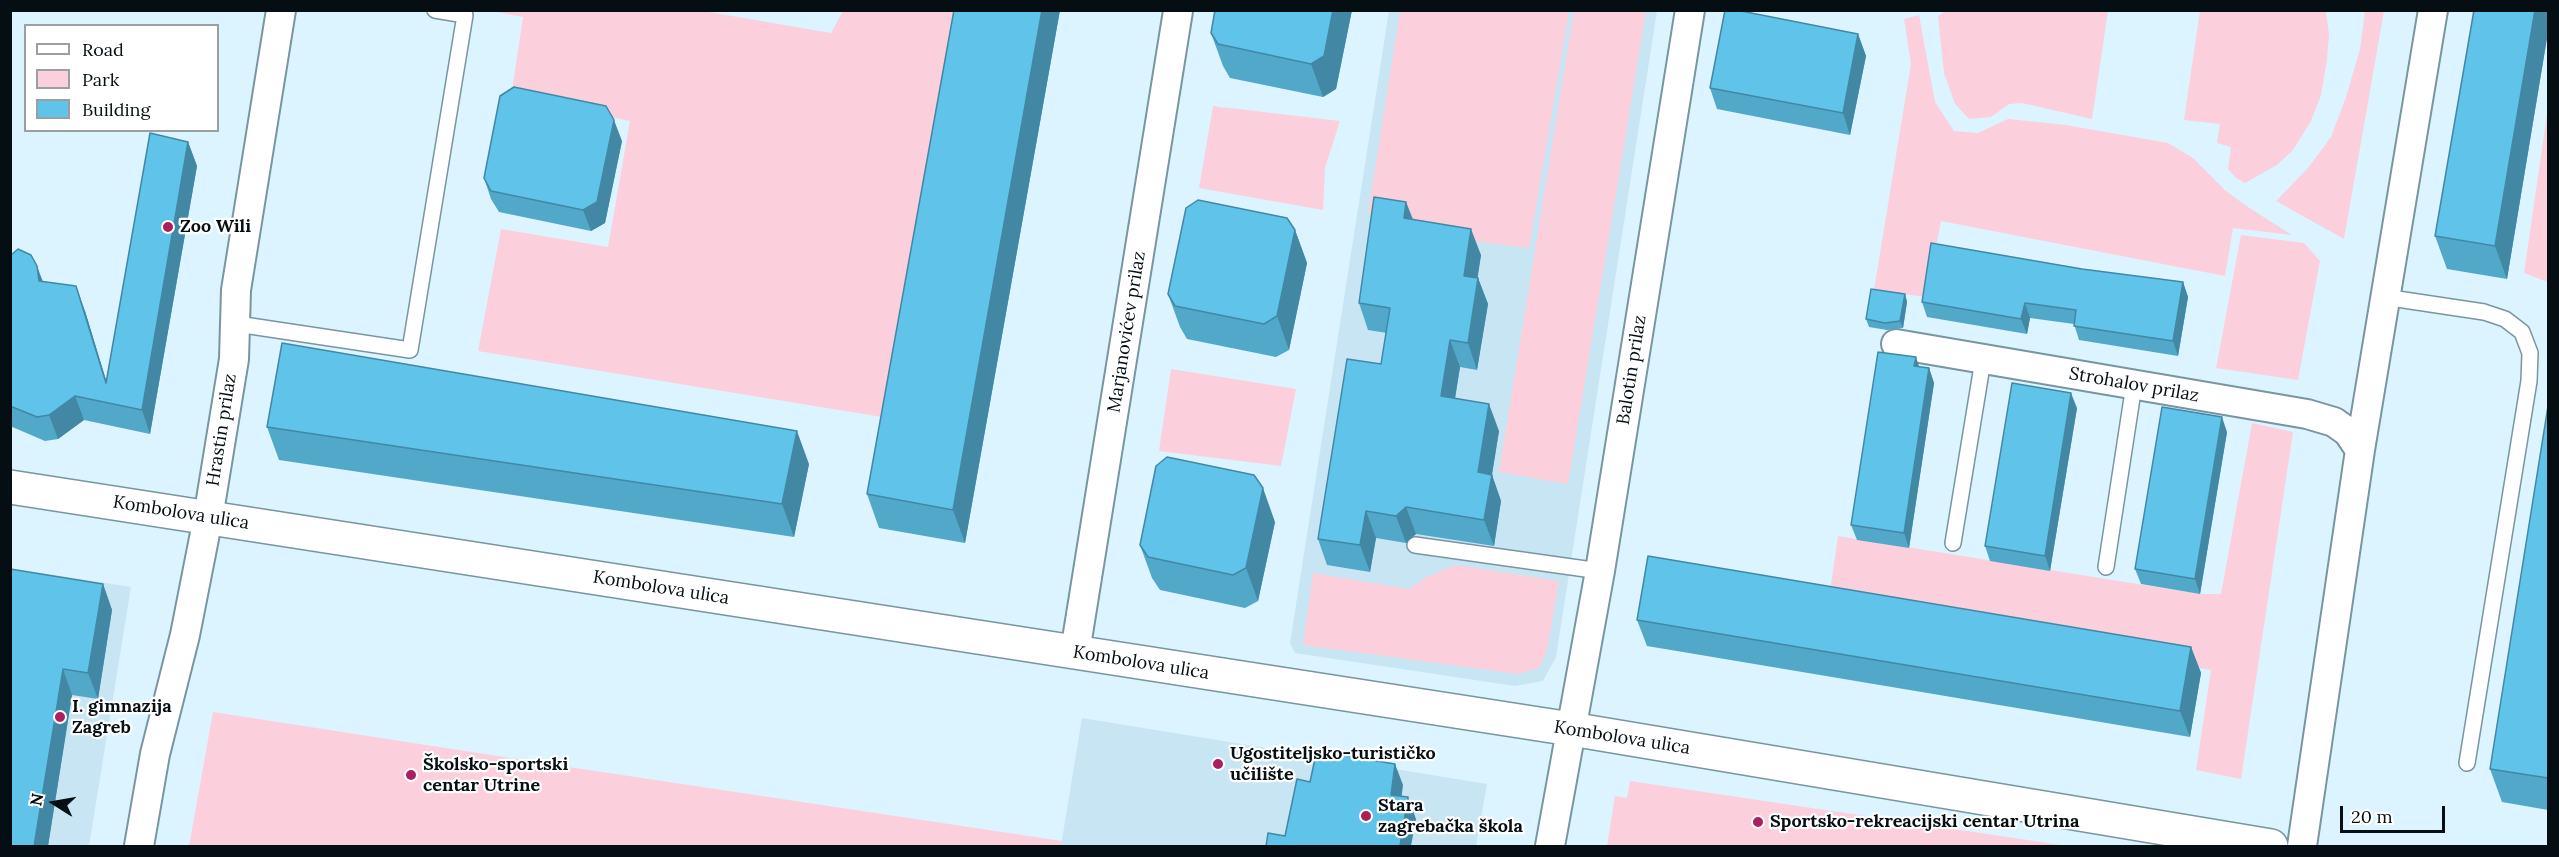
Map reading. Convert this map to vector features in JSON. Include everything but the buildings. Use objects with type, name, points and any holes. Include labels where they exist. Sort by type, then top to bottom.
[{"type":"street","name":"Hrastin prilaz","points":[[139,846],[155,754],[185,634],[208,518],[234,359],[237,324],[236,290],[281,10]]},
{"type":"street","name":"Balotin prilaz","points":[[1550,846],[1599,571],[1690,10]]},
{"type":"street","points":[[2302,846],[2360,450],[2433,10]]},
{"type":"street","name":"Marjanovićev prilaz","points":[[1074,652],[1178,11]]},
{"type":"street","name":"Strohalov prilaz","points":[[1896,344],[2307,414],[2334,422],[2348,432],[2360,450]]},
{"type":"street","name":"Kombolova ulica","points":[[10,487],[1571,729],[2271,846]]},
{"type":"lane","points":[[237,324],[410,350],[465,15],[435,10]]},
{"type":"lane","points":[[2384,297],[2484,312],[2505,319],[2522,333],[2530,354],[2529,381],[2467,763]]},
{"type":"lane","points":[[1953,543],[1983,360]]},
{"type":"lane","points":[[2106,567],[2134,385]]},
{"type":"lane","points":[[1415,545],[1599,571]]},
{"type":"shaded area","points":[[1389,11],[1657,11],[1556,657],[1543,681],[1515,686],[1295,653],[1290,643]]},
{"type":"shaded area","name":"I. gimnazija Zagreb","points":[[10,568],[131,587],[89,846],[11,846]]},
{"type":"shaded area","name":"Ugostiteljsko-turističko učilište","points":[[1082,718],[1487,784],[1476,846],[1061,846]]},
{"type":"green space","points":[[1574,10],[1646,11],[1568,484],[1499,472]]},
{"type":"green space","points":[[491,11],[703,11],[831,33],[843,11],[960,11],[888,418],[478,351],[501,229],[608,247],[630,121],[511,97],[523,17]]},
{"type":"green space","points":[[1400,11],[1569,11],[1529,248],[1427,235],[1428,221],[1368,213]]},
{"type":"green space","points":[[1946,11],[2108,11],[2092,119],[2022,103],[2009,104],[1991,117],[1969,119],[1955,104],[1944,73],[1938,16]]},
{"type":"green space","points":[[2200,11],[2326,12],[2329,34],[2327,60],[2321,95],[2311,121],[2293,150],[2277,165],[2245,183],[2236,178],[2228,169],[2231,147],[2217,143],[2220,124],[2184,120]]},
{"type":"green space","points":[[2365,11],[2384,11],[2344,239],[2276,201],[2308,168],[2331,137],[2360,49]]},
{"type":"green space","points":[[1919,15],[1935,102],[1954,131],[1978,133],[2008,119],[2066,125],[2168,143],[2193,158],[2226,191],[2292,235],[2233,228],[2225,276],[1941,221],[1926,297],[1874,290],[1911,64],[1904,19]]},
{"type":"green space","points":[[1213,106],[1340,121],[1325,168],[1323,210],[1199,188]]},
{"type":"green space","points":[[2548,107],[2548,282],[2524,273]]},
{"type":"green space","points":[[2241,235],[2304,243],[2320,261],[2298,380],[2216,368]]},
{"type":"green space","points":[[1171,369],[1296,389],[1281,466],[1159,451]]},
{"type":"green space","points":[[2252,423],[2293,432],[2241,779],[2196,770],[2211,670],[1828,605],[1838,536],[2200,594],[2221,594]]},
{"type":"green space","points":[[1456,565],[1559,581],[1547,650],[1539,668],[1518,674],[1303,645],[1313,573],[1409,589],[1427,577]]},
{"type":"green space","name":"Školsko-sportski centar Utrine","points":[[213,712],[1062,841],[1061,846],[189,846]]},
{"type":"green space","name":"Sportsko-rekreacijski centar Utrina","points":[[1630,781],[2068,846],[1607,846],[1615,796],[1627,798]]},
{"type":"place","name":"Zoo Wili","points":[[168,227]]},
{"type":"place","name":"I. gimnazija Zagreb","points":[[60,717]]},
{"type":"place","name":"Ugostiteljsko-turističko učilište","points":[[1218,764]]},
{"type":"place","name":"Školsko-sportski centar Utrine","points":[[411,775]]},
{"type":"place","name":"Stara zagrebačka škola","points":[[1366,816]]},
{"type":"place","name":"Sportsko-rekreacijski centar Utrina","points":[[1758,822]]}]
